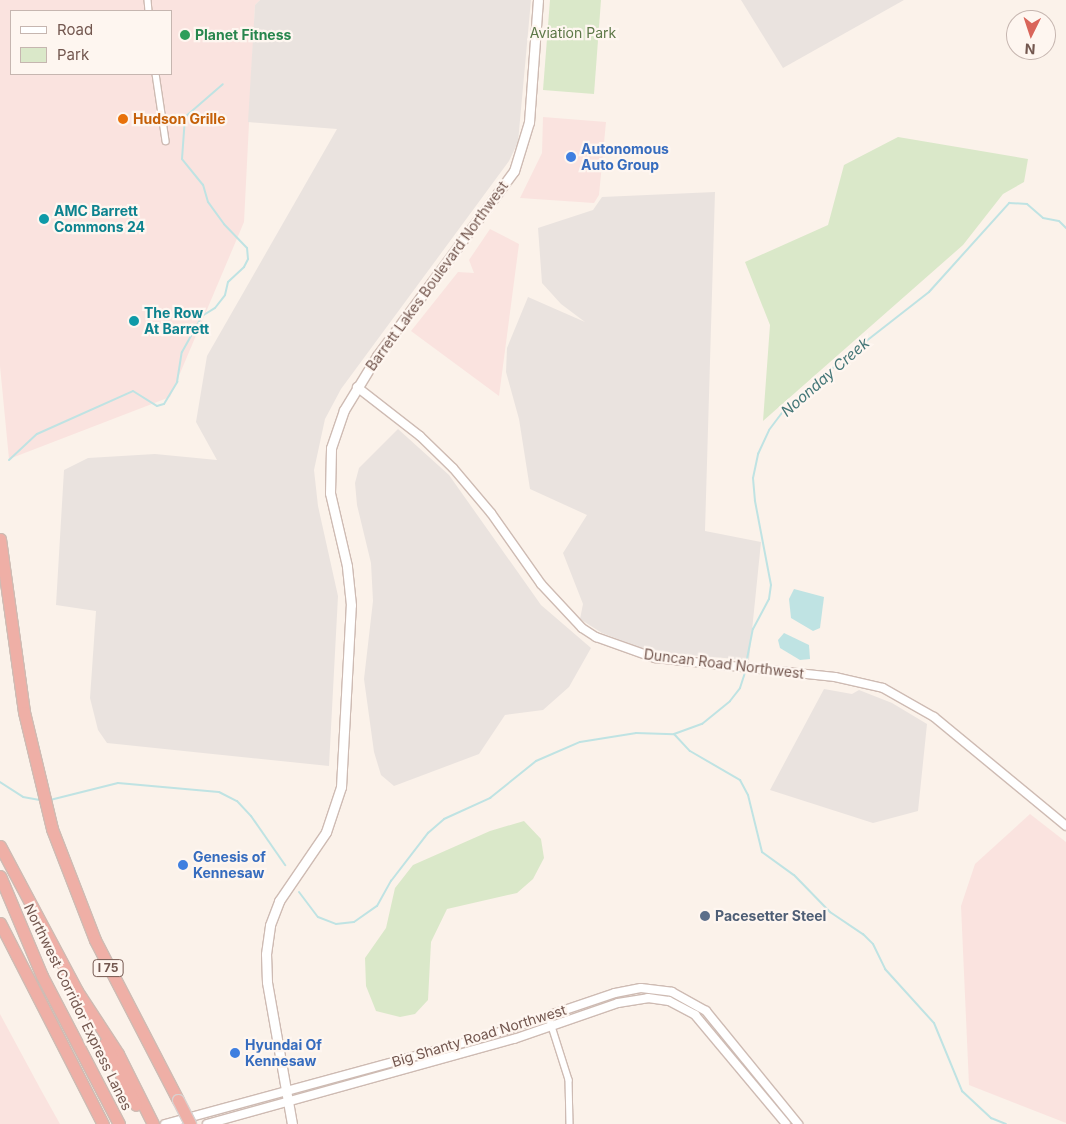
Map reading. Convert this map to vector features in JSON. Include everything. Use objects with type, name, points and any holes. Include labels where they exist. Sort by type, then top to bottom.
[{"type":"highway","name":"I 75","points":[[0,539],[19,681],[36,773],[52,829],[95,940],[190,1124]]},
{"type":"highway","points":[[0,846],[98,1025],[145,1124]]},
{"type":"highway","name":"Northwest Corridor Express Lanes","points":[[0,876],[42,976],[116,1119]]},
{"type":"highway","points":[[0,923],[102,1123]]},
{"type":"highway","points":[[98,1025],[118,1054],[152,1124]]},
{"type":"main road","name":"Barrett Lakes Boulevard Northwest","points":[[292,1124],[267,982],[266,947],[270,925],[282,895],[326,832],[340,794],[351,605],[346,566],[330,493],[329,466],[337,426],[357,387],[389,337],[514,171],[529,122],[538,0]]},
{"type":"street","points":[[156,75],[166,141]]},
{"type":"street","name":"Duncan Road Northwest","points":[[357,387],[420,436],[453,468],[491,513],[541,584],[582,628],[596,637],[655,658],[835,677],[883,688],[934,716],[1066,826]]},
{"type":"street","name":"Big Shanty Road Northwest","points":[[165,1124],[453,1046],[632,989],[652,988],[682,995],[713,1018],[798,1124]]},
{"type":"street","name":"Big Shanty Road Northwest","points":[[207,1124],[452,1056],[630,1000],[658,999],[678,1005],[702,1022],[786,1124]]},
{"type":"street","points":[[549,1017],[569,1080],[570,1124]]},
{"type":"shaded area","points":[[0,0],[260,0],[255,5],[244,222],[170,397],[9,459],[0,366]]},
{"type":"shaded area","points":[[260,0],[531,0],[518,142],[509,161],[341,389],[325,419],[314,470],[318,506],[338,596],[329,766],[107,743],[98,730],[90,698],[96,611],[56,605],[64,470],[88,458],[155,454],[217,460],[196,422],[207,356],[337,129],[248,122],[255,5]]},
{"type":"shaded area","points":[[741,0],[904,0],[783,68]]},
{"type":"shaded area","name":"Autonomous Auto Group","points":[[543,117],[606,122],[599,195],[594,203],[520,198],[542,153]]},
{"type":"shaded area","points":[[715,192],[705,531],[761,542],[749,660],[651,652],[602,633],[580,619],[583,604],[563,553],[587,515],[530,489],[519,419],[506,372],[507,348],[528,297],[585,322],[561,304],[542,283],[538,228],[593,210],[602,197]]},
{"type":"shaded area","points":[[490,229],[519,244],[499,396],[411,331],[458,272],[474,273],[469,260]]},
{"type":"shaded area","points":[[398,429],[449,475],[541,605],[591,648],[569,687],[543,710],[505,715],[479,754],[394,786],[381,775],[374,752],[364,679],[373,601],[371,563],[357,505],[355,483],[359,468]]},
{"type":"shaded area","points":[[824,689],[852,694],[859,690],[892,703],[927,724],[918,811],[873,823],[770,790]]},
{"type":"shaded area","points":[[1030,814],[1066,842],[1066,1123],[969,1085],[961,906],[975,864]]},
{"type":"shaded area","points":[[0,1014],[41,1090],[60,1124],[0,1124]]},
{"type":"green space","name":"Aviation Park","points":[[550,0],[601,0],[594,94],[543,90]]},
{"type":"green space","points":[[898,137],[1028,159],[1024,182],[1003,194],[963,245],[763,421],[770,325],[745,262],[828,225],[844,165]]},
{"type":"green space","points":[[524,821],[541,839],[544,858],[533,879],[517,893],[447,909],[431,942],[428,1000],[415,1014],[400,1017],[376,1011],[366,986],[365,958],[386,928],[395,888],[413,865],[490,831]]},
{"type":"water","points":[[794,589],[824,597],[820,628],[813,631],[791,618],[789,599]]},
{"type":"water","points":[[784,633],[809,645],[810,659],[800,660],[780,648],[778,640]]},
{"type":"waterway","points":[[9,460],[37,434],[133,391],[157,406],[164,404],[177,382],[182,352],[202,316],[215,308],[225,295],[228,282],[244,267],[248,259],[247,248],[224,224],[208,202],[203,185],[182,159],[185,117],[223,84]]},
{"type":"waterway","name":"Noonday Creek","points":[[746,664],[753,629],[769,599],[771,585],[755,501],[753,478],[758,454],[769,430],[785,409],[842,360],[929,292],[1009,203],[1027,204],[1043,218],[1059,221],[1066,228]]},
{"type":"waterway","name":"Noonday Creek","points":[[299,892],[318,917],[336,924],[354,922],[377,906],[391,881],[428,833],[444,819],[490,798],[536,761],[580,742],[636,733],[674,734],[702,724],[730,701],[740,688],[745,673]]},
{"type":"waterway","points":[[674,734],[690,751],[740,780],[748,795],[762,852],[794,875],[830,912],[863,934],[873,944],[885,969],[934,1023],[962,1091],[991,1118],[1006,1124]]},
{"type":"waterway","name":"Noonday Creek","points":[[0,782],[23,797],[40,800]]},
{"type":"waterway","name":"Noonday Creek","points":[[50,800],[118,783],[219,792],[237,801],[251,816],[285,865]]},
{"type":"place","name":"Planet Fitness","points":[[185,35]]},
{"type":"place","name":"Hudson Grille","points":[[123,119]]},
{"type":"place","name":"Autonomous Auto Group","points":[[571,157]]},
{"type":"place","name":"AMC Barrett Commons 24","points":[[44,219]]},
{"type":"place","name":"The Row At Barrett","points":[[134,321]]},
{"type":"place","name":"Genesis of Kennesaw","points":[[183,865]]},
{"type":"place","name":"Pacesetter Steel","points":[[705,916]]},
{"type":"place","name":"Hyundai Of Kennesaw","points":[[235,1053]]}]
